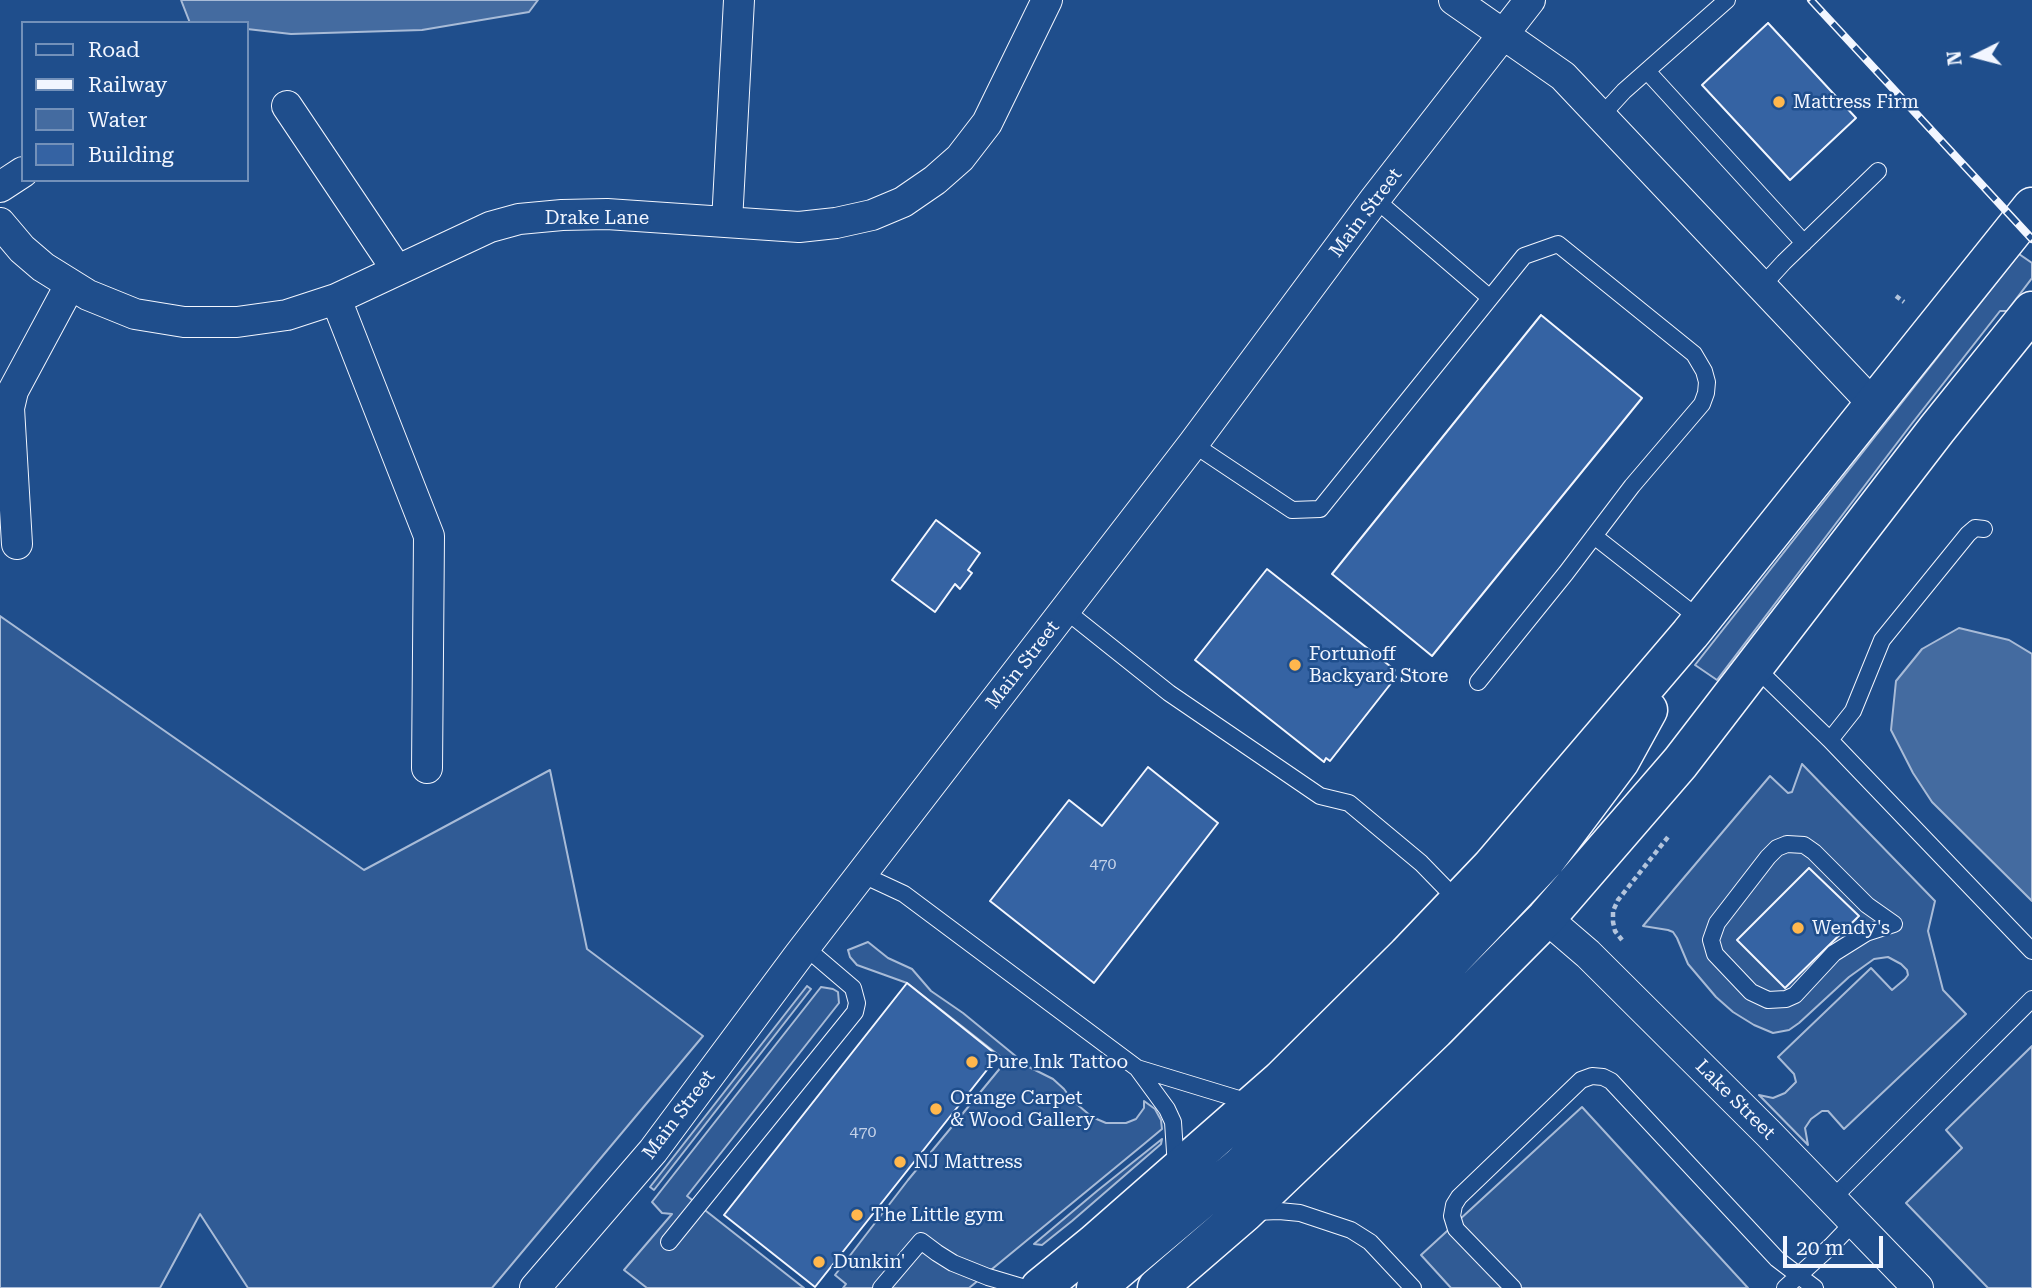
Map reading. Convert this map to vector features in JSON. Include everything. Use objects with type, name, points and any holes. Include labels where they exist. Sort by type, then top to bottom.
[{"type":"highway","points":[[1040,1288],[1282,1080],[1491,867],[1695,627],[2032,207]]},
{"type":"highway","points":[[1157,1288],[1245,1212],[1435,1030],[1546,918],[1680,763],[1937,429],[2032,311]]},
{"type":"highway","points":[[1096,1288],[1241,1166],[1396,1018],[1545,861],[1620,761],[1695,627]]},
{"type":"street","points":[[727,222],[739,0]]},
{"type":"street","name":"Drake Lane","points":[[0,223],[22,249],[43,267],[88,295],[135,314],[184,323],[237,322],[287,315],[336,299],[490,227],[519,219],[607,214],[799,227],[836,223],[872,215],[903,202],[936,180],[960,158],[987,124],[1047,0]]},
{"type":"street","points":[[1454,0],[1563,76],[1873,404]]},
{"type":"street","name":"Main Street","points":[[535,1288],[653,1151],[805,947],[1193,444],[1376,199],[1530,0]]},
{"type":"street","points":[[286,106],[397,270]]},
{"type":"street","points":[[0,187],[21,173]]},
{"type":"street","points":[[17,544],[9,408],[13,391],[70,285]]},
{"type":"street","points":[[336,299],[429,536],[427,768]]},
{"type":"street","name":"Lake Street","points":[[1546,918],[1588,954],[1918,1288]]},
{"type":"lane","points":[[1601,116],[1727,0]]},
{"type":"lane","points":[[1647,71],[1804,243]]},
{"type":"lane","points":[[1762,286],[1878,171]]},
{"type":"lane","points":[[1376,199],[1489,297]]},
{"type":"lane","points":[[1193,444],[1292,510],[1320,509],[1524,256],[1558,244],[1694,354],[1707,382],[1702,404],[1632,486],[1478,681]]},
{"type":"lane","points":[[1830,740],[1853,711],[1882,639],[1968,534],[1975,528],[1984,528]]},
{"type":"lane","points":[[1594,536],[1695,627]]},
{"type":"lane","points":[[1065,610],[1169,693],[1321,796],[1349,803],[1421,863],[1458,901]]},
{"type":"lane","points":[[1755,667],[1830,740],[2032,951]]},
{"type":"lane","points":[[1787,844],[1804,845],[1814,852],[1867,905],[1894,924],[1866,933],[1834,953],[1795,995],[1777,1000],[1768,1000],[1751,992],[1714,954],[1711,940],[1717,923],[1768,857],[1777,848],[1787,844]]},
{"type":"lane","points":[[861,874],[904,894],[1137,1068],[1173,1122],[1176,1173]]},
{"type":"lane","points":[[669,1242],[855,1012],[857,1003],[853,988],[805,947]]},
{"type":"lane","points":[[1832,1199],[2032,999]]},
{"type":"lane","points":[[1137,1068],[1255,1103]]},
{"type":"lane","points":[[1513,1288],[1456,1229],[1452,1216],[1454,1205],[1459,1197],[1581,1080],[1592,1076],[1611,1081],[1777,1259],[1815,1288]]},
{"type":"lane","points":[[1245,1212],[1300,1213],[1350,1230],[1370,1242],[1413,1288]]},
{"type":"lane","points":[[1785,1288],[1854,1222]]},
{"type":"lane","points":[[881,1288],[922,1241],[953,1263],[1025,1288]]},
{"type":"path","points":[[1896,296],[1904,302]]},
{"type":"path","points":[[1623,940],[1615,931],[1613,922],[1613,911],[1618,900],[1676,826]]},
{"type":"shaded area","points":[[2019,254],[2032,263],[2032,278],[2007,311],[2000,311],[1717,680],[1695,665]]},
{"type":"shaded area","points":[[0,616],[364,870],[550,770],[587,949],[703,1036],[492,1288],[248,1288],[200,1214],[160,1288],[0,1288]]},
{"type":"shaded area","points":[[1802,764],[1935,901],[1928,931],[1943,990],[1966,1014],[1844,1129],[1828,1111],[1822,1111],[1811,1119],[1805,1128],[1808,1145],[1759,1095],[1773,1098],[1785,1093],[1796,1082],[1794,1074],[1778,1057],[1871,968],[1892,990],[1908,975],[1907,970],[1888,957],[1874,959],[1849,977],[1799,1023],[1789,1030],[1773,1033],[1733,1012],[1716,997],[1688,964],[1673,932],[1643,926],[1770,776],[1788,793],[1792,792]]},
{"type":"shaded area","points":[[868,942],[888,958],[912,969],[931,991],[963,1013],[1029,1067],[1053,1079],[1092,1117],[1106,1123],[1126,1123],[1136,1119],[1144,1108],[1144,1101],[1155,1109],[1161,1120],[1162,1129],[969,1288],[843,1288],[846,1284],[835,1275],[908,1180],[1006,1061],[907,983],[857,965],[848,950]]},
{"type":"shaded area","points":[[807,986],[811,989],[654,1190],[650,1187]]},
{"type":"shaded area","points":[[821,987],[838,992],[839,1003],[687,1196],[804,1288],[647,1288],[624,1270],[672,1214],[662,1213],[652,1202]]},
{"type":"shaded area","points":[[2032,1046],[2032,1288],[1988,1288],[1906,1203],[1962,1148],[1946,1130]]},
{"type":"shaded area","points":[[1582,1107],[1748,1288],[1451,1288],[1421,1255]]},
{"type":"shaded area","points":[[1162,1139],[1161,1144],[1072,1221],[1042,1245],[1034,1244],[1097,1191]]},
{"type":"water","points":[[181,0],[538,0],[529,12],[422,30],[291,34],[248,29],[248,21],[189,21]]},
{"type":"water","points":[[1959,628],[2009,640],[2032,654],[2032,901],[1932,802],[1913,773],[1891,730],[1896,681],[1922,649]]},
{"type":"building","name":"Mattress Firm","points":[[1768,23],[1856,118],[1790,180],[1702,85]]},
{"type":"building","points":[[1541,315],[1642,398],[1432,656],[1332,574]]},
{"type":"building","points":[[936,520],[980,553],[968,570],[972,573],[960,589],[955,584],[935,612],[892,580]]},
{"type":"building","name":"Fortunoff Backyard Store","points":[[1267,569],[1395,670],[1393,674],[1396,677],[1330,761],[1326,758],[1324,762],[1195,660]]},
{"type":"building","points":[[1148,767],[1218,823],[1094,983],[990,901],[1069,800],[1102,826]]},
{"type":"building","name":"Wendy's","points":[[1809,868],[1859,916],[1785,988],[1737,940]]},
{"type":"building","points":[[907,983],[998,1056],[815,1287],[724,1215]]},
{"type":"railway","points":[[1811,0],[2032,239]]},
{"type":"place","name":"Mattress Firm","points":[[1779,102]]},
{"type":"place","name":"Fortunoff Backyard Store","points":[[1295,665]]},
{"type":"place","name":"Wendy's","points":[[1798,928]]},
{"type":"place","name":"Pure Ink Tattoo","points":[[972,1062]]},
{"type":"place","name":"Orange Carpet & Wood Gallery","points":[[936,1109]]},
{"type":"place","name":"NJ Mattress","points":[[900,1162]]},
{"type":"place","name":"The Little gym","points":[[857,1215]]},
{"type":"place","name":"Dunkin'","points":[[819,1262]]}]
